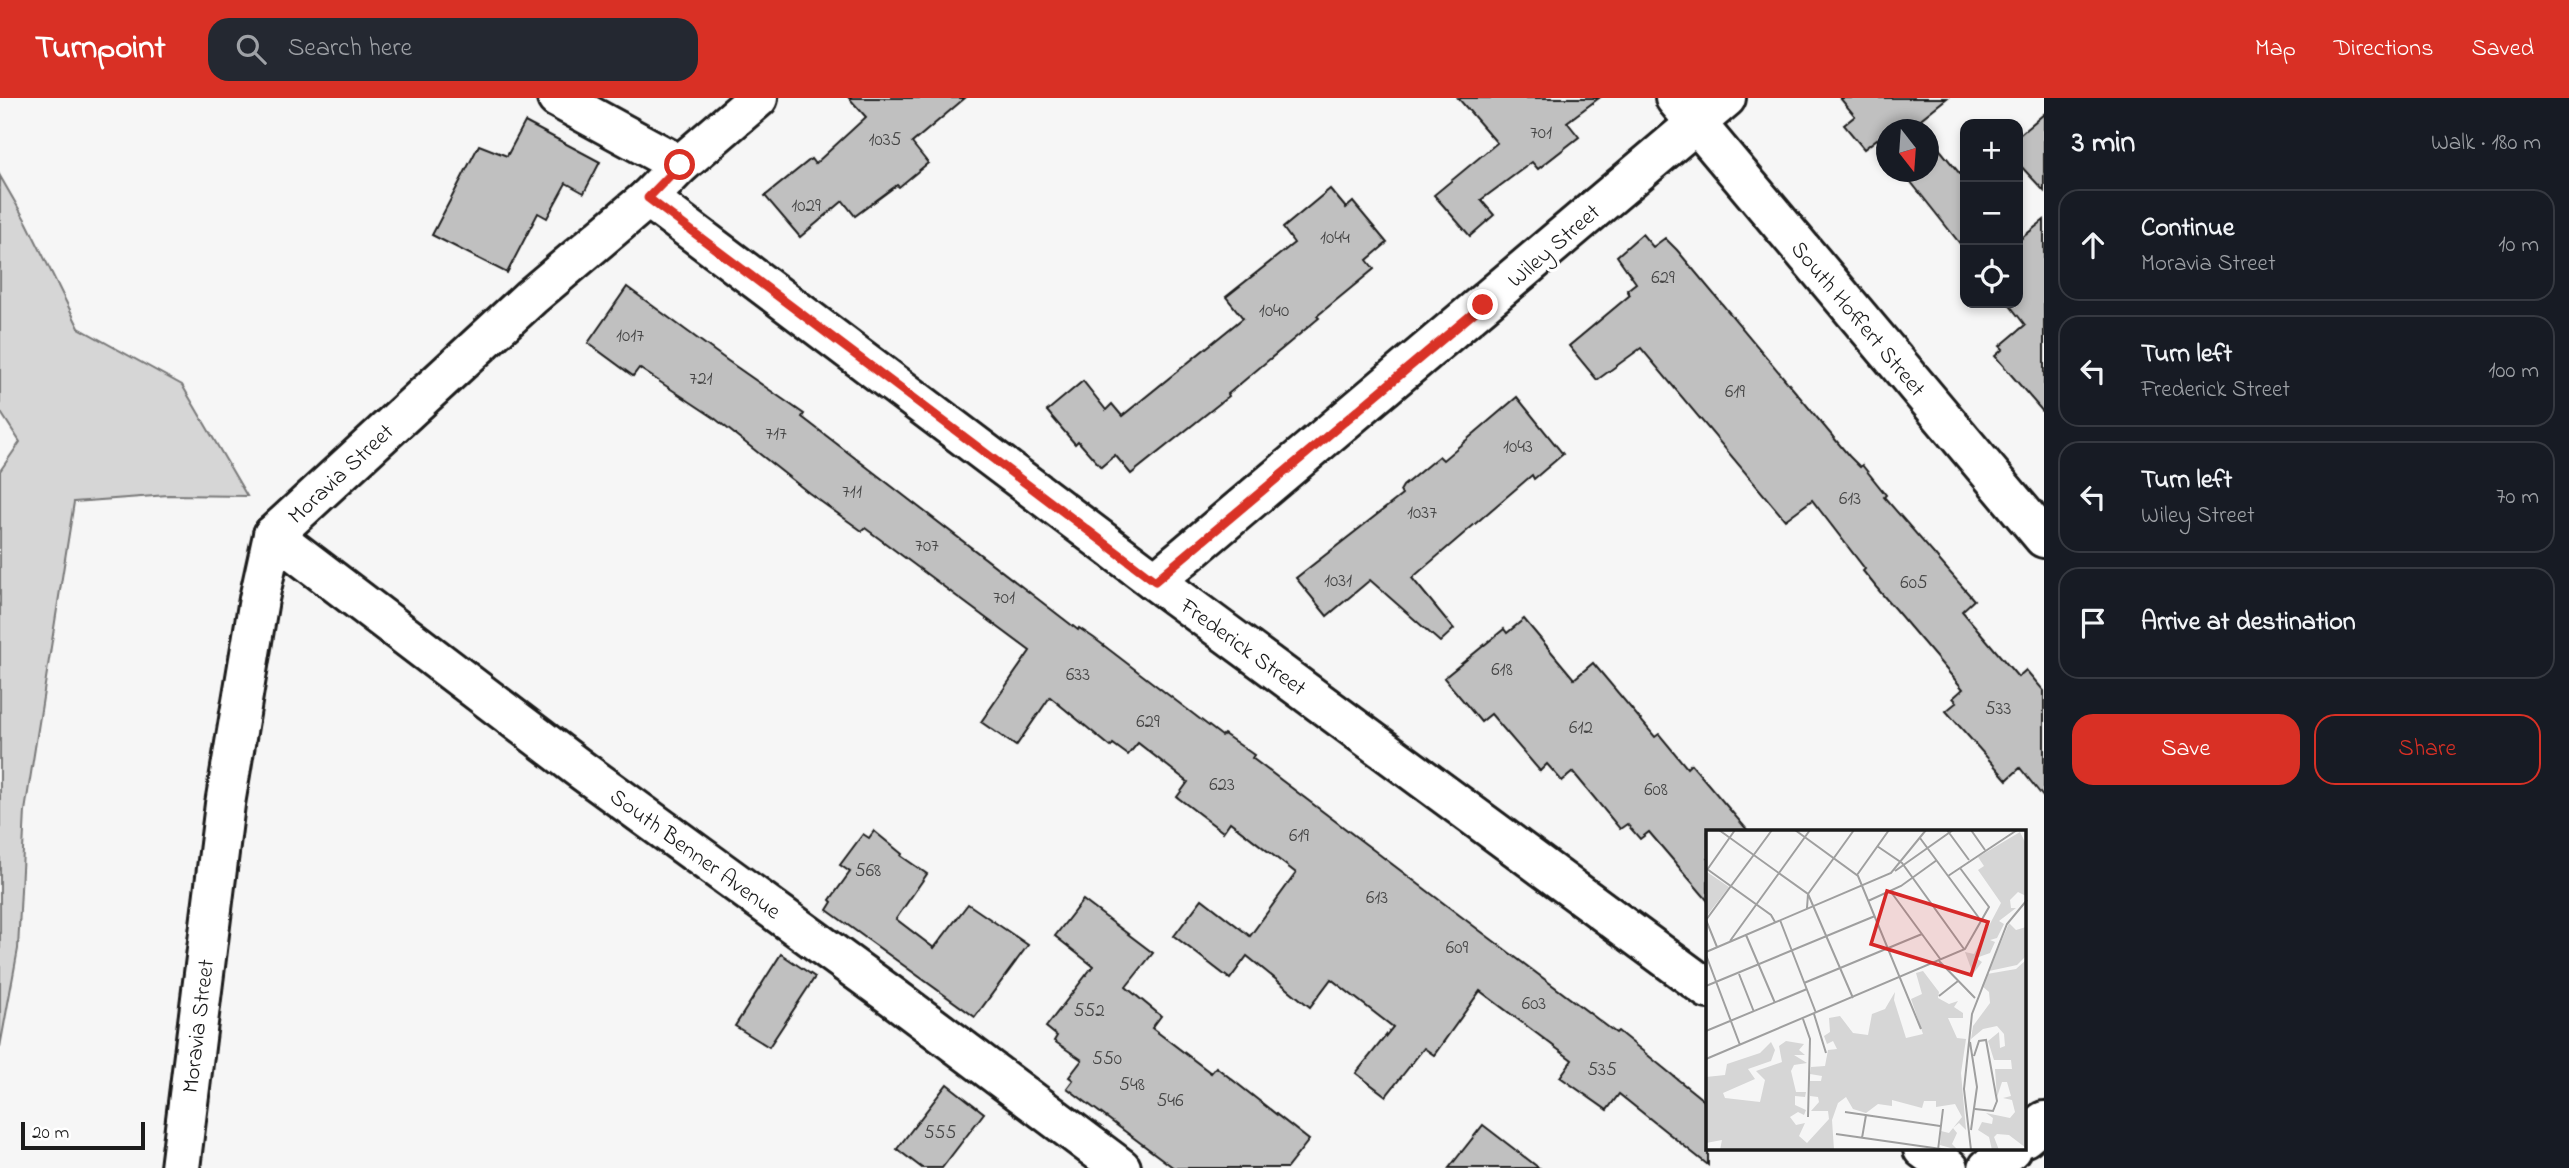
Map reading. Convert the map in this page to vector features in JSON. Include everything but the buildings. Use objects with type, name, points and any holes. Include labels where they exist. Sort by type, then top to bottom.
[{"type":"street","points":[[557,98],[680,165]]},
{"type":"street","name":"Moravia Street","points":[[180,1168],[225,804],[273,535],[531,296],[648,198],[680,165],[758,98]]},
{"type":"street","name":"Wiley Street","points":[[1155,581],[1685,111],[1726,98]]},
{"type":"street","name":"South Hoffert Street","points":[[1685,111],[2044,538]]},
{"type":"street","name":"Frederick Street","points":[[648,198],[1155,581],[1706,988]]},
{"type":"street","name":"South Benner Avenue","points":[[273,535],[580,769],[893,997],[1121,1168]]},
{"type":"street","points":[[2026,1136],[2044,1121]]},
{"type":"street","points":[[1924,1150],[1950,1168]]},
{"type":"street","points":[[1988,1168],[2010,1150]]},
{"type":"shaded area","points":[[0,176],[27,223],[79,328],[182,385],[247,496],[168,495],[74,502],[25,811],[18,949],[0,1047],[0,471],[20,442],[0,411]]},
{"type":"route","points":[[680,165],[648,198],[1155,581],[1483,305]]}]
